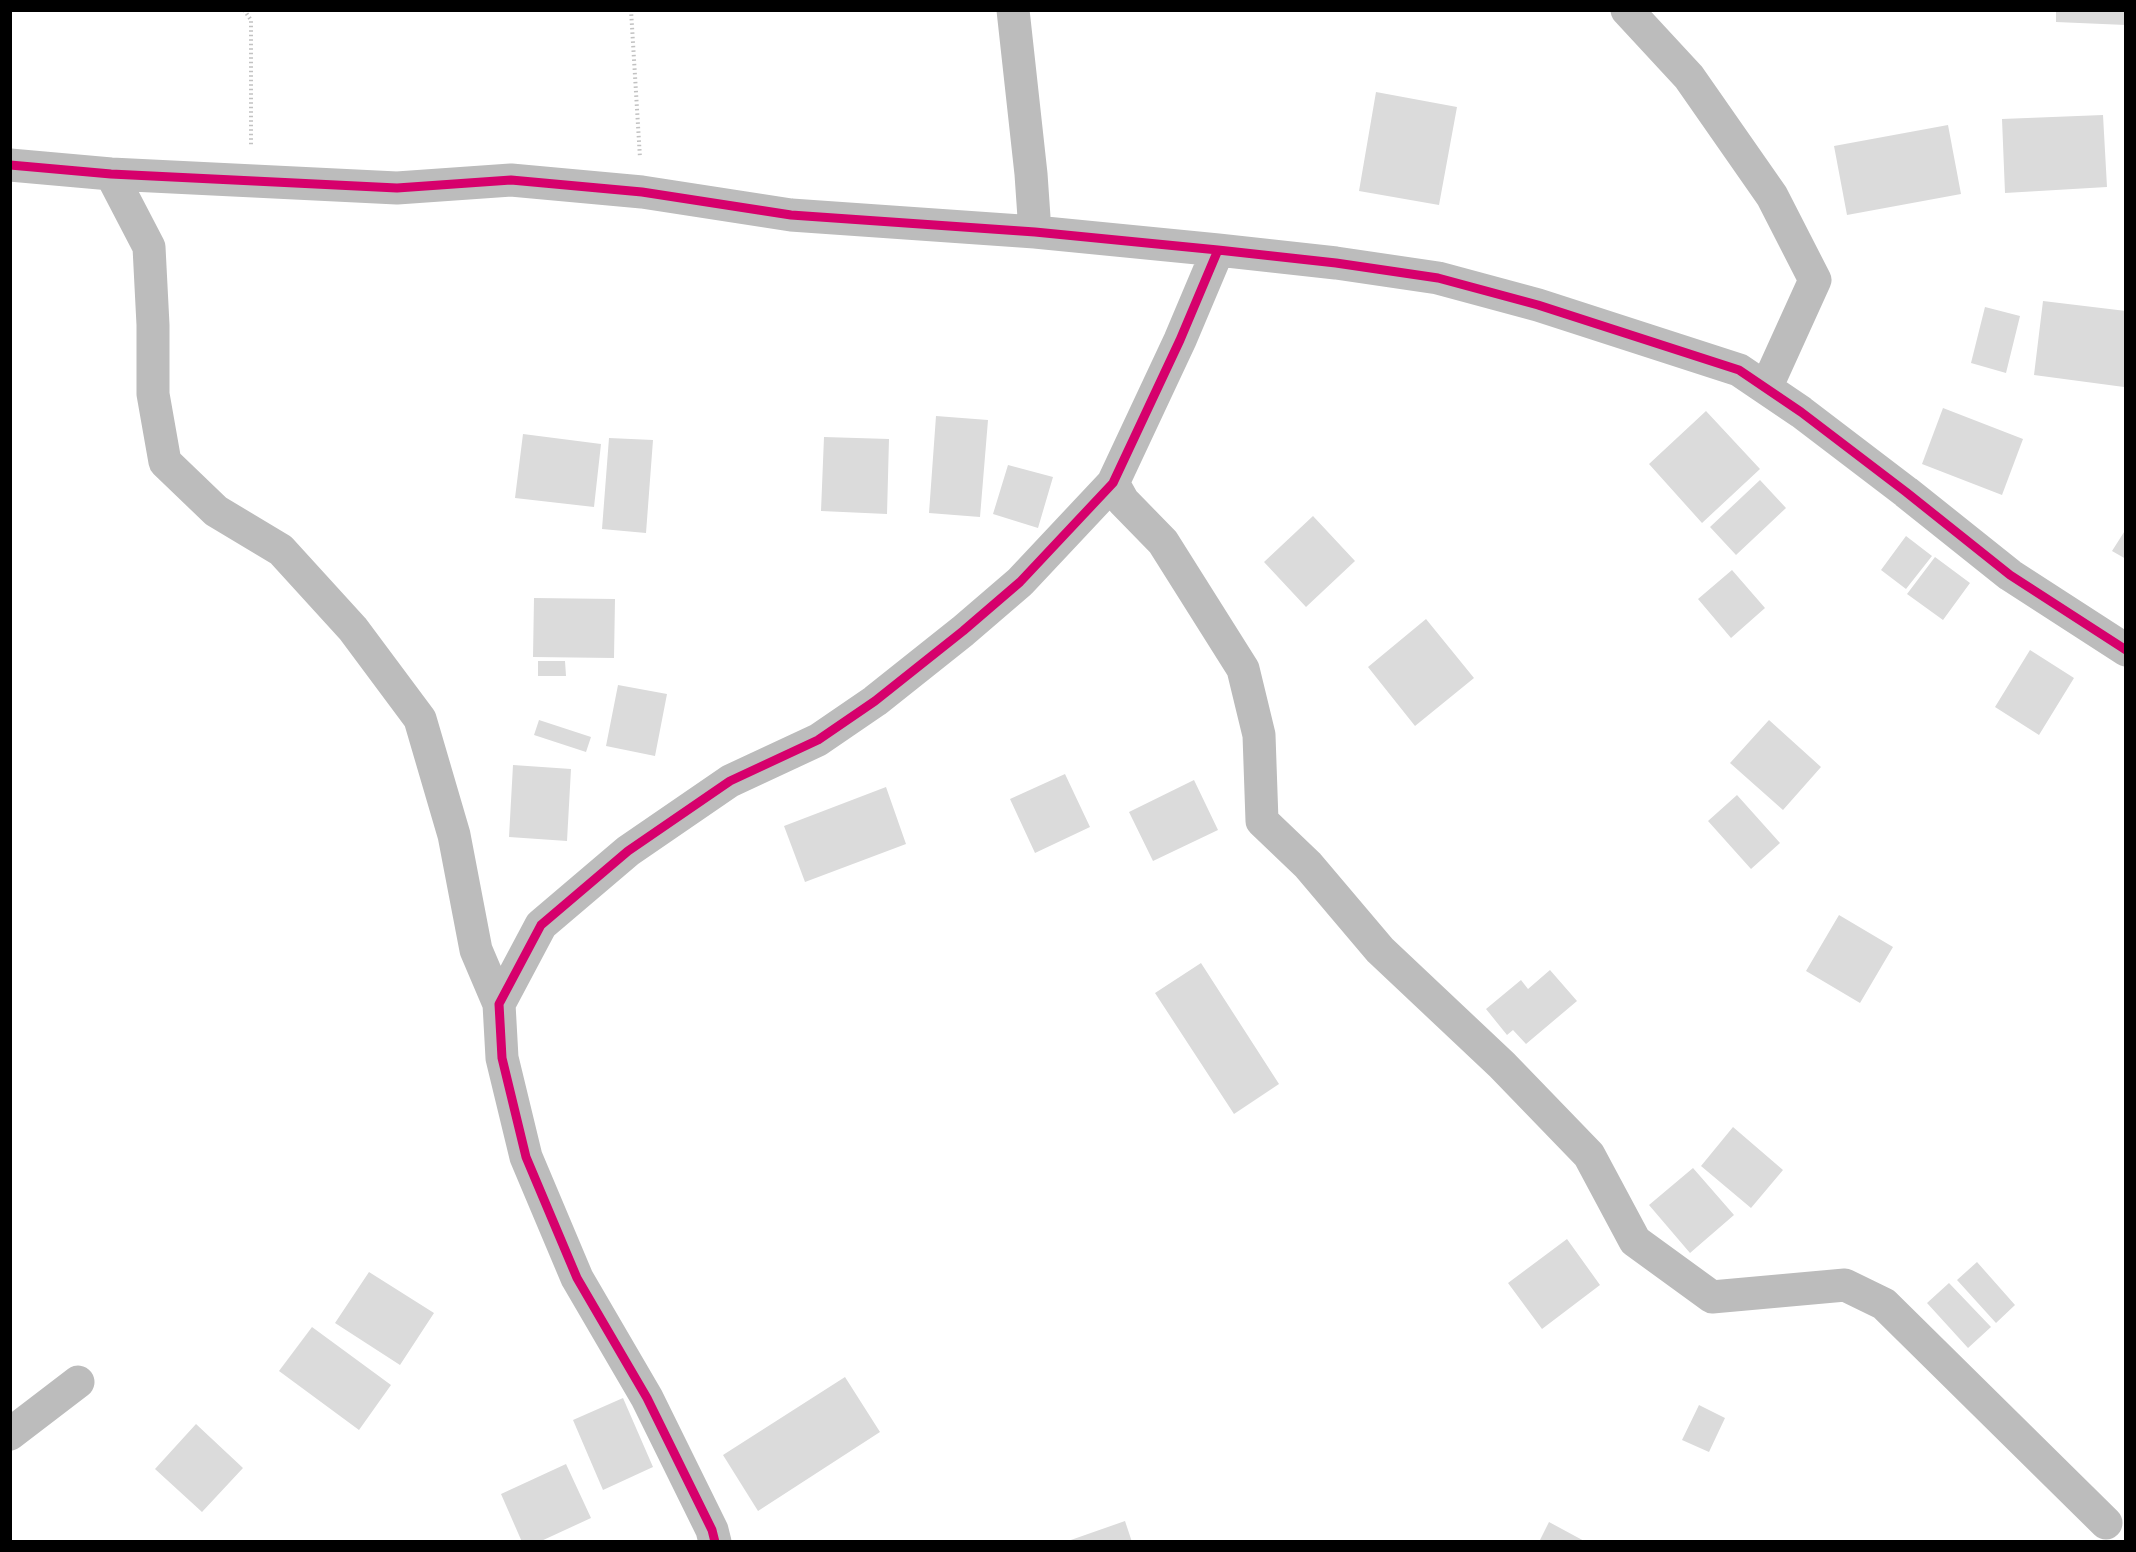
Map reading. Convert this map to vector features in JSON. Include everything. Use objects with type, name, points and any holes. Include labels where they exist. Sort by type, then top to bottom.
[{"type":"street","points":[[1013,10],[1035,232]]},
{"type":"street","points":[[1626,10],[1689,77],[1772,196],[1815,280],[1766,388]]},
{"type":"street","points":[[10,165],[111,174],[397,189],[511,180],[642,192],[790,215],[1035,232],[1335,262],[1438,278],[1538,305],[1739,370],[1906,492],[2010,575],[2126,650]]},
{"type":"street","points":[[111,174],[149,247],[153,325],[153,394],[165,462],[216,511],[281,550],[353,630],[420,719],[454,835],[476,950],[499,1004],[502,1058],[526,1156],[577,1278],[647,1398],[712,1530],[715,1542]]},
{"type":"street","points":[[499,1004],[541,925],[628,851],[730,781],[818,740],[875,701],[1020,582],[1113,483],[1218,250]]},
{"type":"street","points":[[1113,483],[1123,501],[1163,542],[1243,669],[1258,735],[1262,821],[1308,865],[1380,950],[1502,1065],[1590,1155],[1635,1241],[1712,1297],[1845,1285],[1884,1304],[2106,1523]]},
{"type":"street","points":[[10,1434],[78,1382]]},
{"type":"path","points":[[244,10],[251,20],[250,181]]},
{"type":"path","points":[[631,10],[642,192]]},
{"type":"building","points":[[2056,10],[2126,10],[2126,25],[2056,22]]},
{"type":"building","points":[[1376,92],[1457,107],[1439,205],[1359,191]]},
{"type":"building","points":[[2103,115],[2107,187],[2005,193],[2002,119]]},
{"type":"building","points":[[1948,125],[1961,194],[1847,215],[1834,146]]},
{"type":"building","points":[[2043,301],[2126,311],[2124,387],[2034,375]]},
{"type":"building","points":[[1985,307],[2020,316],[2006,373],[1971,363]]},
{"type":"building","points":[[1943,408],[2023,439],[2002,495],[1922,464]]},
{"type":"building","points":[[1706,411],[1760,469],[1702,523],[1649,464]]},
{"type":"building","points":[[936,416],[988,420],[980,517],[929,513]]},
{"type":"building","points":[[523,434],[601,444],[594,507],[515,498]]},
{"type":"building","points":[[824,437],[889,439],[887,514],[821,511]]},
{"type":"building","points":[[609,438],[653,440],[646,533],[602,529]]},
{"type":"building","points":[[1008,465],[1053,477],[1038,528],[993,514]]},
{"type":"building","points":[[1760,480],[1786,508],[1736,555],[1710,527]]},
{"type":"building","points":[[1313,516],[1355,561],[1306,607],[1264,562]]},
{"type":"building","points":[[2126,529],[2126,559],[2112,551]]},
{"type":"building","points":[[1906,536],[1932,556],[1906,589],[1881,570]]},
{"type":"building","points":[[1935,557],[1970,583],[1943,620],[1907,594]]},
{"type":"building","points":[[1732,570],[1765,608],[1731,638],[1698,599]]},
{"type":"building","points":[[534,598],[615,599],[614,658],[533,657]]},
{"type":"building","points":[[1426,619],[1474,678],[1415,726],[1368,667]]},
{"type":"building","points":[[2030,650],[2074,678],[2039,735],[1995,707]]},
{"type":"building","points":[[538,661],[565,661],[566,676],[538,676]]},
{"type":"building","points":[[618,685],[667,694],[655,756],[606,746]]},
{"type":"building","points":[[539,720],[591,737],[586,752],[534,735]]},
{"type":"building","points":[[1769,720],[1821,767],[1783,810],[1730,763]]},
{"type":"building","points":[[513,765],[571,769],[567,841],[509,837]]},
{"type":"building","points":[[1065,774],[1090,827],[1035,853],[1010,799]]},
{"type":"building","points":[[1194,780],[1218,830],[1153,861],[1129,812]]},
{"type":"building","points":[[886,787],[906,844],[805,882],[784,826]]},
{"type":"building","points":[[1737,795],[1780,843],[1751,869],[1708,821]]},
{"type":"building","points":[[1839,915],[1893,947],[1860,1003],[1806,971]]},
{"type":"building","points":[[1201,963],[1279,1084],[1234,1114],[1155,993]]},
{"type":"building","points":[[1550,970],[1577,1001],[1526,1044],[1513,1030],[1507,1035],[1486,1009],[1521,980],[1528,989]]},
{"type":"building","points":[[1733,1127],[1783,1170],[1751,1208],[1701,1166]]},
{"type":"building","points":[[1693,1168],[1734,1215],[1690,1253],[1649,1205]]},
{"type":"building","points":[[1567,1239],[1600,1285],[1542,1329],[1508,1283]]},
{"type":"building","points":[[1977,1262],[2015,1305],[1996,1323],[1957,1280]]},
{"type":"building","points":[[369,1272],[434,1313],[400,1365],[335,1323]]},
{"type":"building","points":[[1949,1283],[1991,1327],[1968,1348],[1927,1303]]},
{"type":"building","points":[[312,1327],[391,1385],[359,1430],[279,1371]]},
{"type":"building","points":[[845,1377],[880,1432],[758,1511],[723,1455]]},
{"type":"building","points":[[623,1398],[653,1467],[603,1490],[573,1420]]},
{"type":"building","points":[[1699,1405],[1725,1418],[1709,1452],[1682,1440]]},
{"type":"building","points":[[196,1424],[243,1468],[202,1512],[155,1469]]},
{"type":"building","points":[[566,1464],[591,1518],[539,1542],[522,1542],[501,1494]]},
{"type":"building","points":[[1125,1521],[1132,1542],[1068,1542],[1068,1541]]},
{"type":"building","points":[[1549,1522],[1586,1542],[1539,1542]]},
{"type":"cycle path","points":[[10,165],[111,174],[397,188],[511,180],[642,192],[791,215],[1035,232],[1336,263],[1438,278],[1538,305],[1739,370],[1801,412],[2010,575],[2126,650]]},
{"type":"cycle path","points":[[715,1542],[712,1530],[647,1398],[577,1278],[526,1157],[502,1058],[499,1004],[541,925],[628,851],[730,781],[818,740],[875,701],[1020,582],[1113,483],[1180,340],[1218,250]]}]
